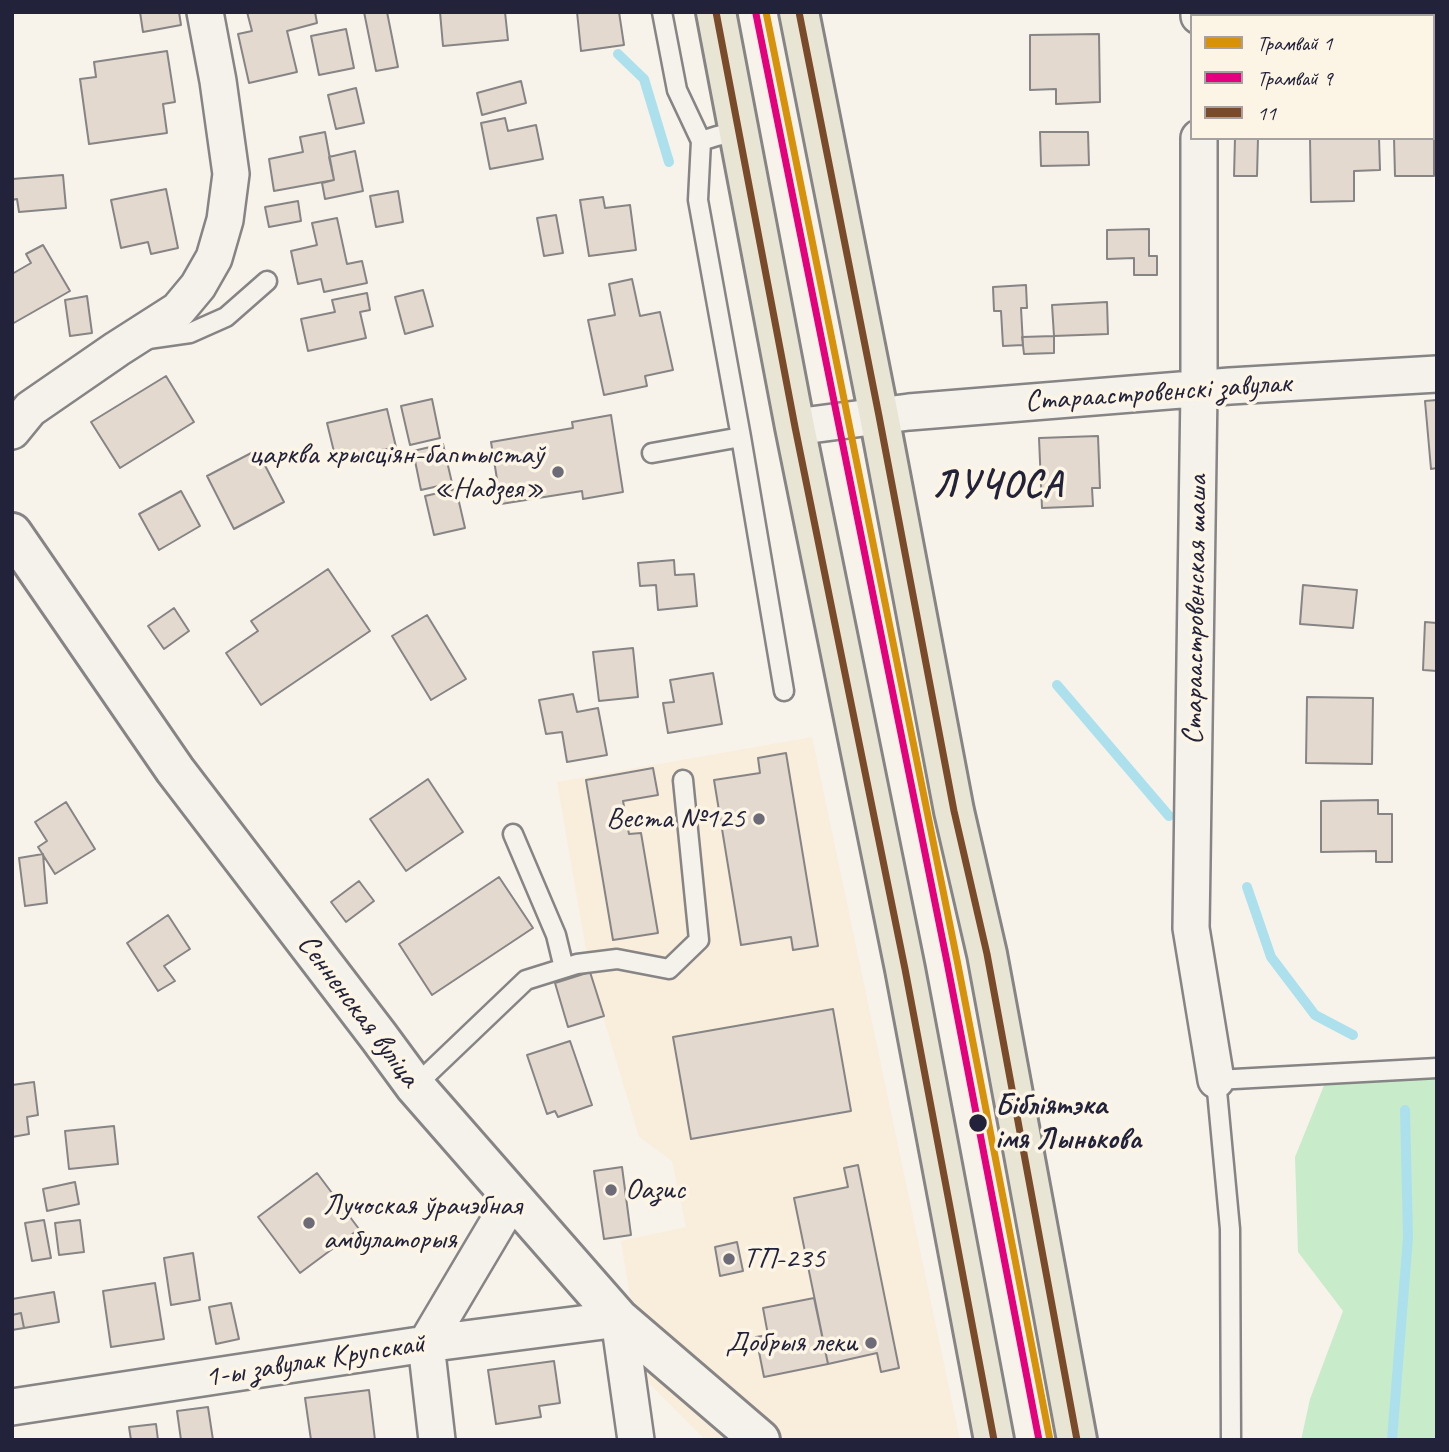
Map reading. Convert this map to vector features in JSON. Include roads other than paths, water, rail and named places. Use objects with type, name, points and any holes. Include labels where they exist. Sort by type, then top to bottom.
[{"type":"main road","points":[[716,12],[795,427],[905,969],[994,1440]]},
{"type":"main road","points":[[799,12],[954,811],[990,968],[1077,1440]]},
{"type":"street","points":[[12,431],[30,409],[178,310],[198,286],[214,258],[225,220],[231,174],[205,12]]},
{"type":"street","name":"Стараастровенская шаша","points":[[1199,140],[1199,390],[1191,928],[1216,1080]]},
{"type":"street","name":"Стараастровенскі завулак","points":[[795,427],[909,412],[1230,386],[1437,374]]},
{"type":"street","name":"Сенненская вуліца","points":[[12,533],[175,770],[415,1087],[619,1320],[760,1440]]},
{"type":"street","points":[[437,1440],[426,1344],[512,1199]]},
{"type":"street","points":[[619,1320],[636,1440]]},
{"type":"street","name":"1-ы завулак Крупскай","points":[[12,1407],[426,1344],[619,1320]]},
{"type":"lane","points":[[662,12],[677,90],[701,141],[698,200],[784,691]]},
{"type":"lane","points":[[701,141],[740,131]]},
{"type":"lane","points":[[127,342],[190,333],[214,323],[226,317],[267,281]]},
{"type":"lane","points":[[652,453],[741,437]]},
{"type":"lane","points":[[415,1087],[526,980],[577,964],[617,959],[669,969],[699,940],[683,780]]},
{"type":"lane","points":[[513,834],[556,935],[564,968]]},
{"type":"lane","points":[[1231,1440],[1230,1229],[1216,1080],[1437,1068]]},
{"type":"waterway","points":[[618,54],[644,79],[669,162]]},
{"type":"waterway","points":[[1057,685],[1169,816]]},
{"type":"waterway","points":[[1247,887],[1271,957],[1315,1015],[1353,1035]]},
{"type":"waterway","points":[[1392,1440],[1408,1237],[1405,1110]]},
{"type":"tram line","name":"1","points":[[766,12],[957,960],[1050,1440]]},
{"type":"tram line","name":"9","points":[[756,14],[947,962],[1039,1440]]},
{"type":"place","name":"царква хрысціян-баптыстаў «Надзея»","points":[[558,472]]},
{"type":"place","name":"Веста №125","points":[[759,819]]},
{"type":"place","name":"Бібліятэка імя Лынькова","points":[[978,1123]]},
{"type":"place","name":"Оазис","points":[[611,1190]]},
{"type":"place","name":"Лучоская ўрачэбная амбулаторыя","points":[[309,1223]]},
{"type":"place","name":"ТП-235","points":[[729,1259]]},
{"type":"place","name":"Добрыя леки","points":[[871,1343]]},
{"type":"district","name":"ЛУЧОСА","points":[[998,486]]}]
